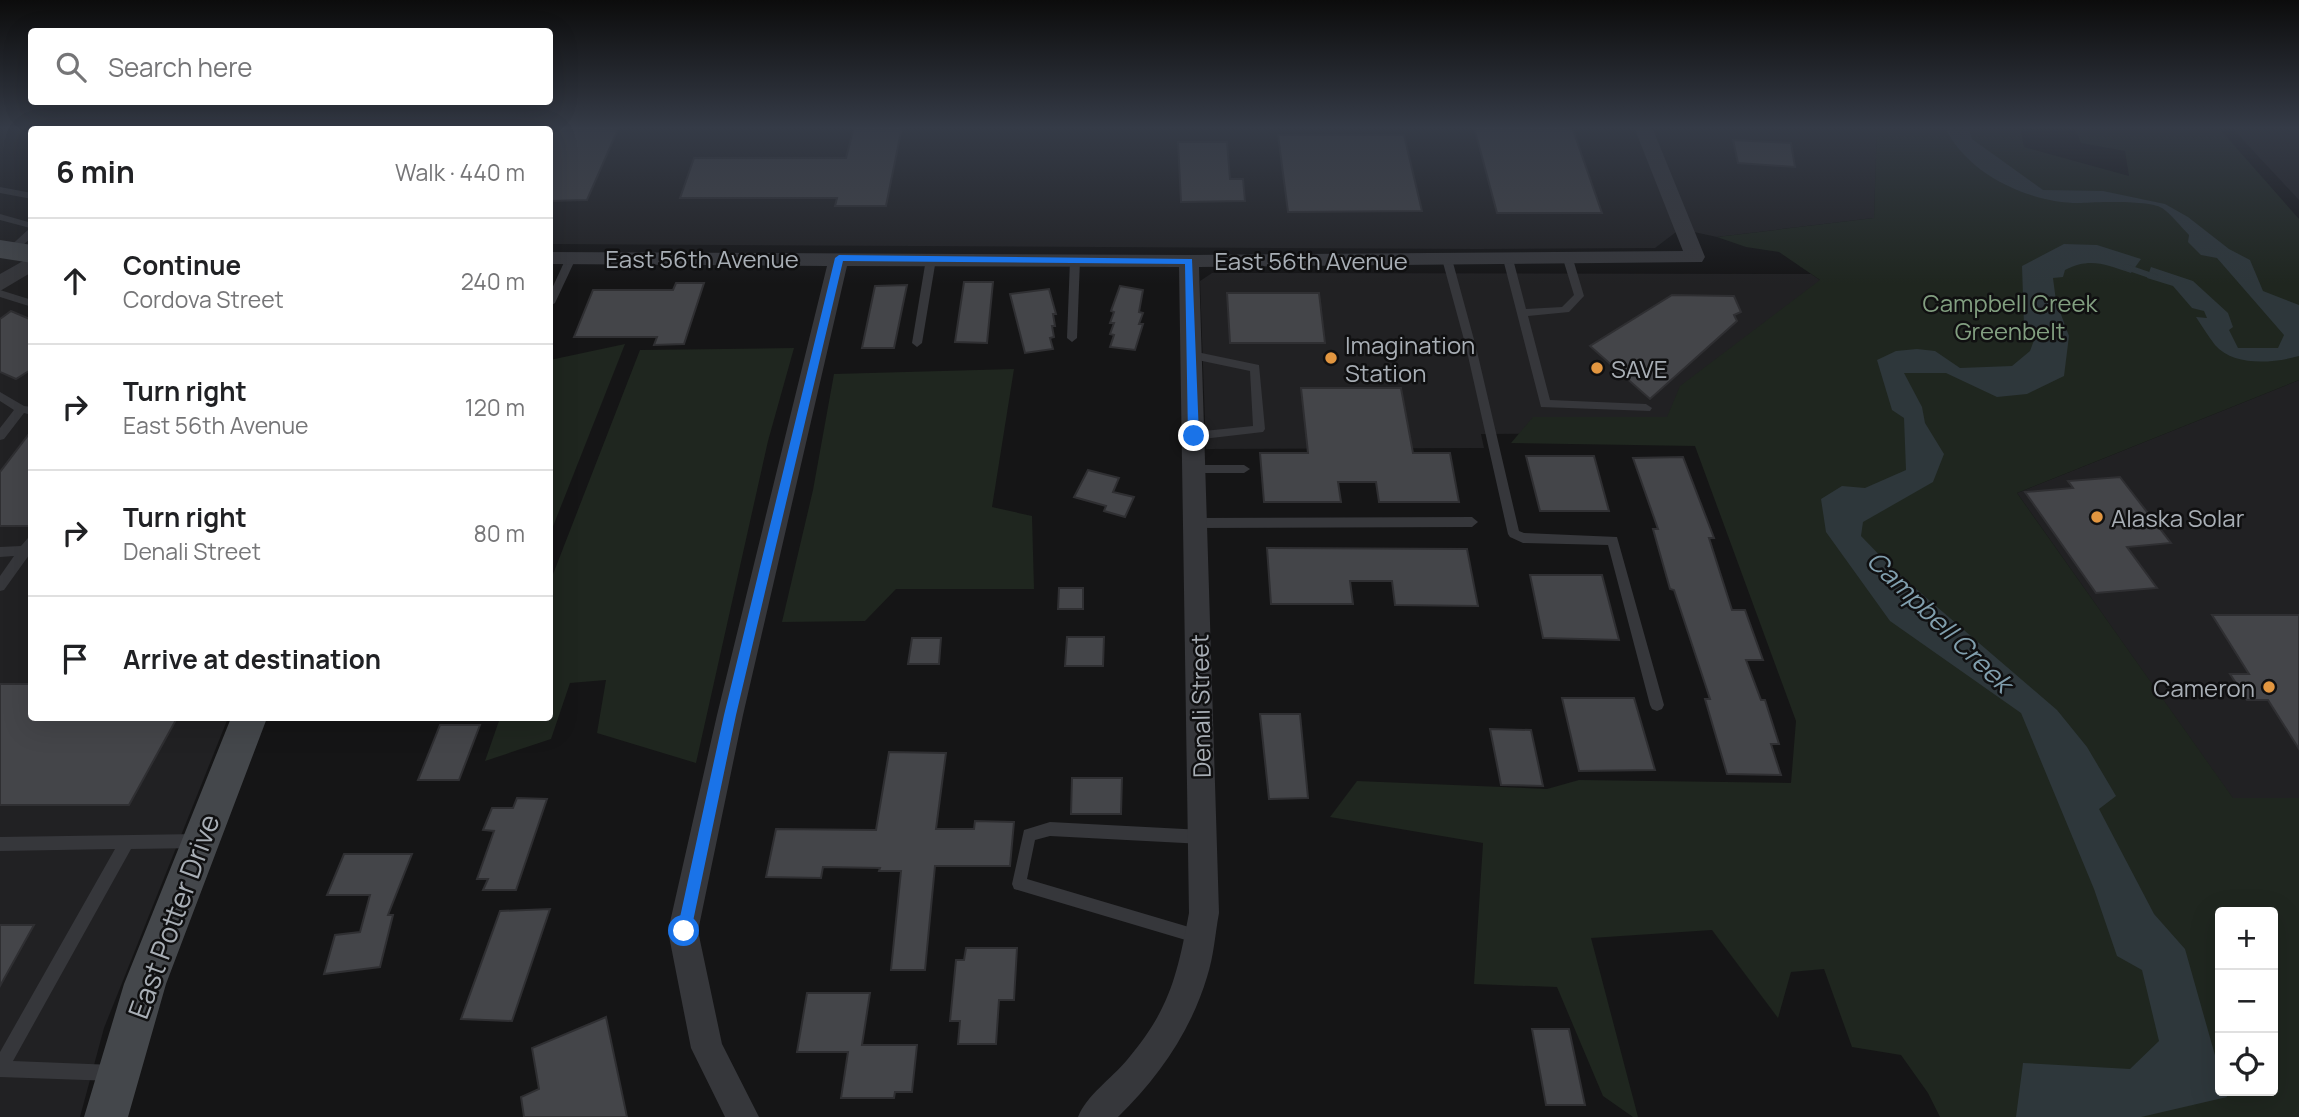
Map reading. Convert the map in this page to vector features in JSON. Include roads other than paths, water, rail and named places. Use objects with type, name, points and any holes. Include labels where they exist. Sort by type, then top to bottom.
[{"type":"street","name":"East 56th Avenue","points":[[553,258],[1189,261],[1695,257],[1664,179]]},
{"type":"street","points":[[0,284],[18,254]]},
{"type":"street","points":[[743,1117],[707,1048],[684,931],[730,715],[839,258]]},
{"type":"street","name":"Denali Street","points":[[1094,1117],[1126,1088],[1167,1035],[1192,977],[1204,913],[1189,261]]},
{"type":"street","name":"East Potter Drive","points":[[106,1117],[145,984],[248,721]]},
{"type":"lane","points":[[0,190],[28,196]]},
{"type":"lane","points":[[0,217],[28,225]]},
{"type":"lane","points":[[18,254],[28,238]]},
{"type":"lane","points":[[553,297],[571,258]]},
{"type":"lane","points":[[917,343],[931,259]]},
{"type":"lane","points":[[1447,259],[1471,347],[1514,534],[1523,538],[1613,540],[1657,705]]},
{"type":"lane","points":[[1508,259],[1545,404],[1646,408]]},
{"type":"lane","points":[[1521,313],[1565,310],[1579,296],[1568,259]]},
{"type":"lane","points":[[1072,338],[1075,260]]},
{"type":"lane","points":[[0,293],[28,303]]},
{"type":"lane","points":[[1192,355],[1255,368],[1259,429],[1194,436]]},
{"type":"lane","points":[[0,396],[26,410],[0,436]]},
{"type":"lane","points":[[1194,469],[1244,469]]},
{"type":"lane","points":[[1196,523],[1472,522]]},
{"type":"lane","points":[[0,552],[28,546]]},
{"type":"lane","points":[[0,586],[28,546]]},
{"type":"lane","points":[[1199,937],[1019,884],[1029,835],[1050,829],[1203,837]]},
{"type":"lane","points":[[0,844],[199,841]]},
{"type":"lane","points":[[118,1073],[0,1069],[127,842]]},
{"type":"water","points":[[1996,179],[2028,179],[2043,190],[2103,191],[2165,204],[2188,217],[2229,249],[2250,260],[2263,291],[2299,305],[2299,356],[2255,361],[2243,360],[2223,352],[2196,317],[2207,318],[2204,311],[2192,308],[2173,286],[2147,278],[2151,267],[2193,281],[2228,313],[2233,327],[2229,330],[2238,348],[2278,348],[2284,335],[2217,258],[2201,255],[2188,242],[2189,235],[2162,208],[2135,203],[2062,202],[2022,192]]},
{"type":"water","points":[[2064,244],[2097,245],[2141,259],[2131,273],[2090,263],[2074,266],[2065,270],[2063,277],[2053,278],[2056,301],[2069,336],[2064,376],[2027,394],[1997,397],[1946,373],[1904,373],[1922,407],[1925,423],[1944,454],[1933,482],[1863,522],[1861,536],[1894,570],[2057,710],[2087,747],[2116,796],[2099,809],[2154,914],[2185,949],[2215,1055],[2215,1096],[2227,1097],[2141,1117],[2016,1117],[2023,1063],[2130,1069],[2159,1041],[2142,970],[2117,956],[2094,889],[2021,713],[1890,621],[1826,532],[1821,499],[1842,486],[1865,488],[1906,470],[1904,418],[1892,410],[1877,360],[1896,351],[1917,349],[1935,351],[1960,368],[2012,366],[2030,351],[2036,335],[2024,326],[2022,266]]},
{"type":"waterway","name":"Campbell Creek","points":[[2126,267],[2155,277]]},
{"type":"place","name":"Imagination Station","points":[[1331,358]]},
{"type":"place","name":"SAVE","points":[[1597,368]]},
{"type":"place","name":"Alaska Solar","points":[[2097,517]]},
{"type":"place","name":"Cameron","points":[[2269,687]]},
{"type":"park label","name":"Campbell Creek Greenbelt","points":[[2010,316]]}]
